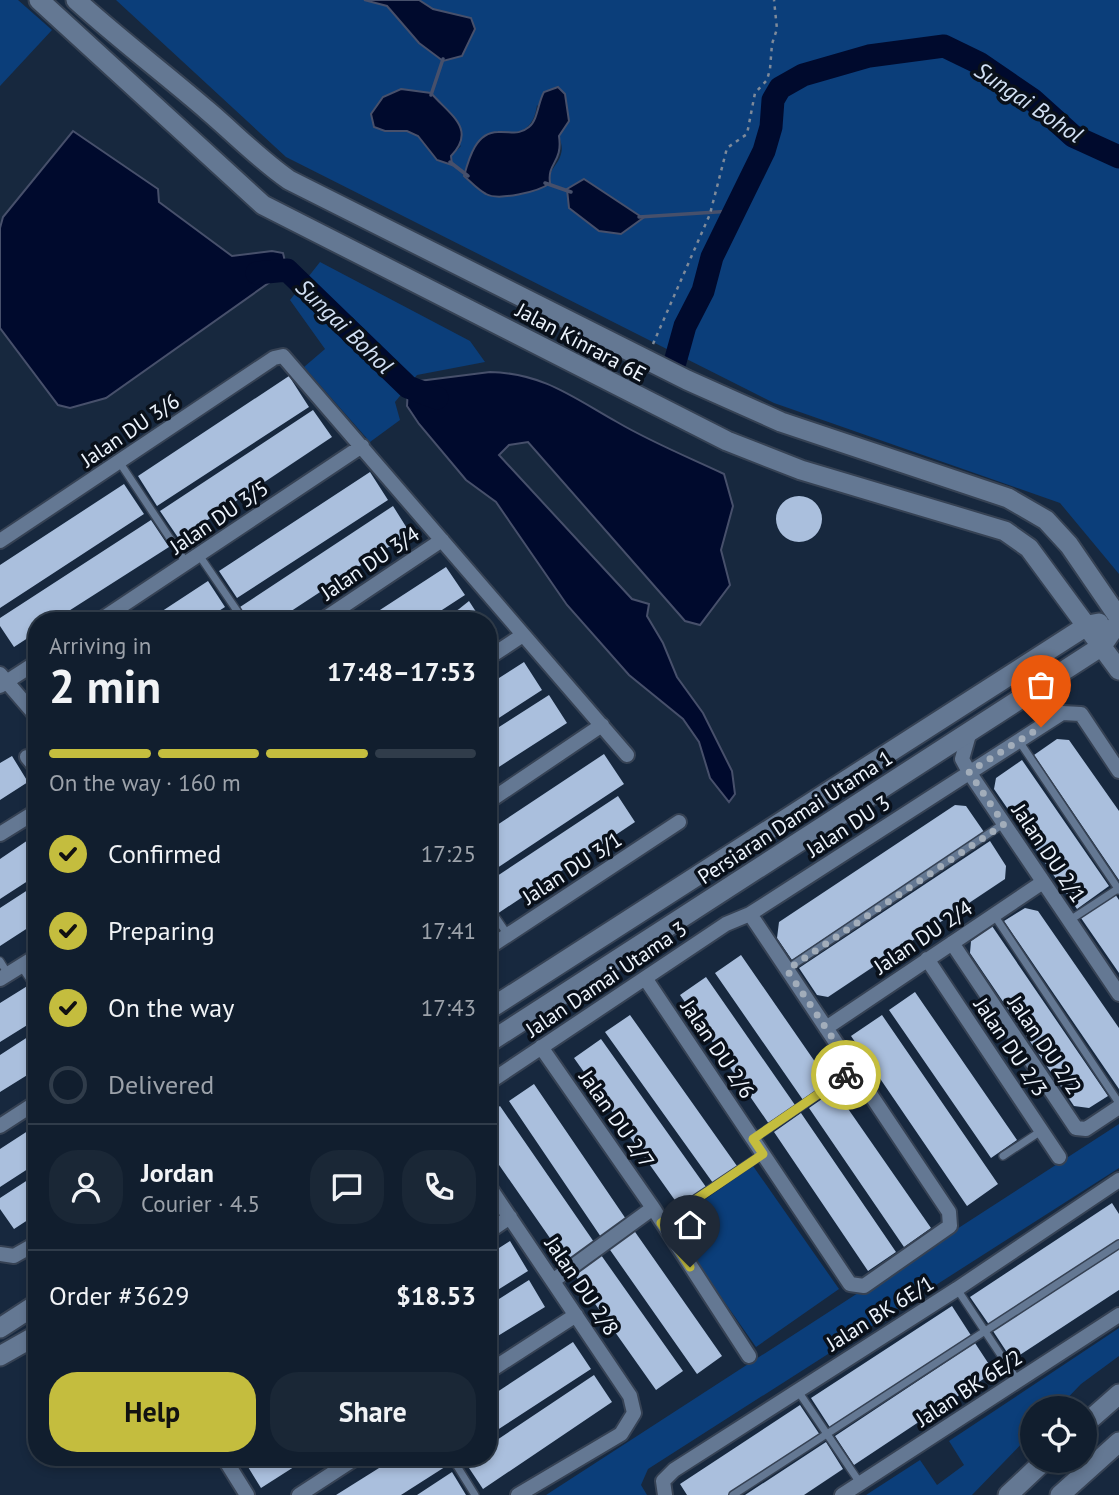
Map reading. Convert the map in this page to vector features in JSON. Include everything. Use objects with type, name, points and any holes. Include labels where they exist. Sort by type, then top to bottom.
[{"type":"street","name":"Jalan Kinrara 6E","points":[[39,0],[262,205],[727,441],[801,470],[1005,531],[1029,548],[1088,625],[1119,672]]},
{"type":"street","name":"Jalan Kinrara 6E","points":[[76,0],[261,161],[289,180],[647,360],[781,422],[1008,498],[1046,520],[1069,545],[1119,620]]},
{"type":"street","name":"Jalan DU 3/6","points":[[0,541],[274,358],[284,356],[362,446]]},
{"type":"street","points":[[362,446],[627,755]]},
{"type":"street","name":"Jalan DU 3/5","points":[[113,612],[362,446]]},
{"type":"street","name":"Jalan DU 3/4","points":[[334,612],[442,540]]},
{"type":"street","points":[[1061,642],[1068,598]]},
{"type":"street","name":"Persiaran Damai Utama 1","points":[[497,1004],[1088,625],[1119,620]]},
{"type":"street","name":"Persiaran Damai Utama 1","points":[[497,1037],[1102,646],[1119,620]]},
{"type":"street","points":[[497,652],[523,635]]},
{"type":"street","points":[[1069,666],[1096,667],[1119,672]]},
{"type":"street","points":[[28,667],[2,681],[28,708]]},
{"type":"street","name":"Jalan DU 3","points":[[750,914],[1062,713],[1081,714],[1119,771]]},
{"type":"street","points":[[497,796],[603,725]]},
{"type":"street","points":[[969,772],[962,759],[970,731]]},
{"type":"street","points":[[926,759],[949,760],[969,772]]},
{"type":"street","name":"Jalan DU 2/1","points":[[969,772],[1119,994]]},
{"type":"street","points":[[0,834],[28,817]]},
{"type":"street","name":"Jalan DU 3/1","points":[[497,942],[679,822]]},
{"type":"street","name":"Jalan DU 2/4","points":[[826,1028],[1043,881]]},
{"type":"street","points":[[750,914],[854,1070]]},
{"type":"street","name":"Jalan Damai Utama 3","points":[[497,1077],[726,924],[750,914]]},
{"type":"street","name":"Jalan DU 2/2","points":[[952,943],[1076,1128],[1086,1129],[1119,1105]]},
{"type":"street","points":[[7,970],[28,960]]},
{"type":"street","name":"Jalan DU 2/3","points":[[928,960],[1059,1157]]},
{"type":"street","name":"Jalan DU 2/6","points":[[645,978],[850,1284],[864,1286],[950,1226],[949,1213],[854,1070]]},
{"type":"street","name":"Jalan DU 2/7","points":[[541,1047],[653,1208],[749,1356]]},
{"type":"street","points":[[0,1126],[28,1108]]},
{"type":"street","name":"Jalan BK 6E/1","points":[[664,1488],[674,1470],[957,1289],[1119,1180]]},
{"type":"street","name":"Jalan DU 2/8","points":[[497,1198],[631,1396],[634,1413],[621,1434],[518,1495]]},
{"type":"street","points":[[554,1280],[653,1208]]},
{"type":"street","points":[[497,1226],[510,1217]]},
{"type":"street","points":[[0,1254],[13,1256],[28,1248]]},
{"type":"street","points":[[0,1328],[28,1310]]},
{"type":"street","points":[[497,1366],[576,1315]]},
{"type":"street","name":"Jalan BK 6E/2","points":[[842,1495],[1119,1315]]},
{"type":"street","points":[[0,1356],[28,1340]]},
{"type":"street","points":[[1097,1413],[1119,1394]]},
{"type":"street","points":[[1060,1495],[1119,1442]]},
{"type":"street","points":[[229,1466],[247,1495]]},
{"type":"street","points":[[299,1495],[344,1466]]},
{"type":"street","points":[[1008,1495],[1031,1473]]},
{"type":"street","points":[[1021,1495],[1036,1473]]},
{"type":"lane","points":[[120,463],[237,612]]},
{"type":"lane","points":[[1019,741],[1119,889],[1070,921]]},
{"type":"lane","points":[[787,970],[1004,824]]},
{"type":"lane","points":[[994,915],[1119,1105]]},
{"type":"lane","points":[[497,919],[508,935]]},
{"type":"lane","points":[[7,970],[28,984]]},
{"type":"lane","points":[[753,1139],[854,1070]]},
{"type":"lane","points":[[1003,1156],[1041,1130]]},
{"type":"lane","points":[[661,1223],[763,1154]]},
{"type":"lane","points":[[733,1495],[1119,1244]]},
{"type":"lane","points":[[957,1289],[1018,1381]]},
{"type":"lane","points":[[797,1389],[860,1483]]},
{"type":"lane","points":[[457,1466],[475,1495]]},
{"type":"path","points":[[647,360],[710,214],[727,148],[747,134],[755,93],[767,80],[777,29],[774,0]]},
{"type":"shaded area","points":[[0,0],[18,0],[52,30],[0,86]]},
{"type":"shaded area","points":[[116,0],[364,0],[387,6],[419,43],[471,18],[433,9],[419,0],[1119,0],[1119,574],[1060,503],[774,403],[286,157]],"holes":[[[383,97],[461,146],[451,156],[452,164],[435,156],[409,131],[374,127],[371,115]],[[537,105],[561,141],[561,154],[550,175],[549,184],[537,190],[500,197],[486,194],[464,176],[497,132],[519,132],[529,125]],[[584,179],[642,218],[567,189]]]},
{"type":"shaded area","points":[[364,0],[419,0],[433,9],[471,18],[475,29],[462,56],[443,61],[419,43],[387,6]]},
{"type":"shaded area","points":[[558,87],[565,94],[569,121],[559,136],[559,152],[551,171],[550,183],[537,190],[492,196],[464,176],[471,154],[484,136],[525,130],[534,120],[544,92]]},
{"type":"shaded area","points":[[401,89],[431,93],[453,115],[462,138],[451,156],[452,165],[437,160],[418,136],[407,131],[385,131],[374,127],[371,114],[383,97]]},
{"type":"shaded area","points":[[73,131],[158,189],[159,202],[232,256],[272,251],[283,253],[287,270],[106,398],[70,408],[58,405],[0,328],[0,228],[3,217]]},
{"type":"shaded area","points":[[584,179],[643,218],[621,234],[599,231],[569,208],[567,189]]},
{"type":"shaded area","points":[[320,262],[470,341],[485,362],[417,375],[395,402],[400,420],[370,442],[304,367],[325,349],[290,300]]},
{"type":"shaded area","points":[[490,372],[526,377],[557,388],[643,436],[724,474],[733,506],[721,550],[730,585],[700,625],[685,621],[528,442],[509,445],[499,455],[632,599],[649,604],[647,616],[663,643],[677,677],[703,713],[732,771],[735,794],[729,802],[710,778],[699,742],[683,719],[629,675],[567,605],[496,502],[466,480],[407,406],[408,387],[419,381]]},
{"type":"shaded area","points":[[1119,1124],[1119,1168],[648,1469],[641,1485],[647,1495],[546,1495]]},
{"type":"shaded area","points":[[753,1166],[839,1289],[756,1347],[670,1224]]},
{"type":"shaded area","points":[[1119,1328],[1119,1356],[1069,1396],[1020,1396],[1020,1445],[972,1495],[866,1495],[920,1460],[937,1485],[964,1465],[949,1441]]},
{"type":"building","points":[[289,376],[309,407],[157,506],[138,476]]},
{"type":"building","points":[[313,410],[332,437],[179,539],[160,511]]},
{"type":"building","points":[[370,472],[388,500],[237,598],[219,571]]},
{"type":"building","points":[[124,484],[144,514],[0,608],[0,565]]},
{"type":"building","points":[[799,496],[815,503],[822,519],[815,535],[799,542],[783,535],[776,519],[783,503]]},
{"type":"building","points":[[393,506],[410,533],[290,612],[243,612],[240,607]]},
{"type":"building","points":[[151,520],[169,547],[67,612],[28,612],[28,638],[14,647],[0,626],[0,618]]},
{"type":"building","points":[[446,567],[465,595],[439,612],[377,612]]},
{"type":"building","points":[[208,581],[225,607],[217,612],[161,612]]},
{"type":"building","points":[[469,601],[476,612],[454,612]]},
{"type":"building","points":[[524,662],[542,690],[497,719],[497,679]]},
{"type":"building","points":[[549,695],[567,723],[497,768],[497,728]]},
{"type":"building","points":[[1057,739],[1069,740],[1119,811],[1119,880],[1034,755]]},
{"type":"building","points":[[604,754],[624,784],[497,868],[497,825]]},
{"type":"building","points":[[12,756],[28,782],[0,800],[0,763]]},
{"type":"building","points":[[1022,760],[1109,886],[1077,909],[994,789],[996,778]]},
{"type":"building","points":[[618,796],[635,822],[497,914],[497,876]]},
{"type":"building","points":[[955,805],[966,806],[984,832],[792,960],[777,938],[779,922]]},
{"type":"building","points":[[28,840],[28,881],[0,899],[0,859]]},
{"type":"building","points":[[990,841],[1006,866],[1005,879],[828,997],[817,995],[799,968]]},
{"type":"building","points":[[28,890],[28,928],[0,946],[0,908]]},
{"type":"building","points":[[1115,894],[1119,900],[1119,973],[1081,918]]},
{"type":"building","points":[[1025,908],[1038,911],[1119,1028],[1119,1089],[1004,921]]},
{"type":"building","points":[[992,926],[1108,1096],[1089,1108],[1074,1106],[970,953],[971,941]]},
{"type":"building","points":[[741,955],[829,1082],[803,1100],[715,973]]},
{"type":"building","points":[[706,977],[795,1105],[769,1124],[680,995]]},
{"type":"building","points":[[28,986],[28,1025],[0,1042],[0,1003]]},
{"type":"building","points":[[915,992],[1017,1140],[991,1158],[889,1010]]},
{"type":"building","points":[[630,1015],[737,1166],[713,1183],[605,1032]]},
{"type":"building","points":[[882,1015],[998,1184],[967,1206],[851,1036]]},
{"type":"building","points":[[28,1037],[28,1075],[0,1092],[0,1055]]},
{"type":"building","points":[[601,1039],[706,1187],[679,1206],[574,1058]]},
{"type":"building","points":[[534,1084],[628,1222],[603,1240],[509,1101]]},
{"type":"building","points":[[835,1090],[931,1228],[904,1247],[809,1108]]},
{"type":"building","points":[[500,1106],[596,1245],[568,1264],[497,1162],[497,1108]]},
{"type":"building","points":[[801,1113],[896,1252],[868,1271],[774,1132]]},
{"type":"building","points":[[28,1131],[28,1169],[0,1187],[0,1149]]},
{"type":"building","points":[[28,1180],[28,1220],[14,1229],[0,1209],[0,1198]]},
{"type":"building","points":[[1112,1203],[1119,1214],[1119,1240],[990,1326],[970,1297]]},
{"type":"building","points":[[633,1229],[722,1356],[697,1374],[608,1247]]},
{"type":"building","points":[[510,1241],[528,1271],[497,1290],[497,1249]]},
{"type":"building","points":[[1119,1249],[1119,1290],[1012,1360],[993,1331]]},
{"type":"building","points":[[601,1255],[683,1371],[656,1390],[574,1274]]},
{"type":"building","points":[[529,1280],[545,1307],[497,1336],[497,1300]]},
{"type":"building","points":[[952,1306],[972,1337],[831,1429],[811,1398]]},
{"type":"building","points":[[573,1342],[591,1369],[497,1430],[497,1392]]},
{"type":"building","points":[[975,1343],[994,1372],[854,1465],[835,1436]]},
{"type":"building","points":[[594,1375],[612,1402],[483,1489],[468,1466],[497,1466],[497,1440]]},
{"type":"building","points":[[800,1405],[820,1435],[729,1495],[687,1495],[680,1484]]},
{"type":"building","points":[[826,1442],[843,1469],[804,1495],[745,1495]]},
{"type":"building","points":[[247,1466],[295,1466],[261,1488]]},
{"type":"building","points":[[382,1466],[446,1466],[401,1495],[336,1495]]},
{"type":"building","points":[[452,1472],[466,1495],[417,1495]]},
{"type":"waterway","name":"Sungai Bohol","points":[[675,362],[685,326],[703,291],[712,257],[764,151],[771,127],[773,100],[780,88],[803,75],[869,56],[944,46],[979,63],[1033,100],[1073,136],[1119,157]]},
{"type":"waterway","points":[[431,95],[443,59]]},
{"type":"waterway","points":[[450,162],[468,176]]},
{"type":"waterway","points":[[545,183],[571,192]]},
{"type":"waterway","points":[[639,217],[732,211]]},
{"type":"waterway","name":"Sungai Bohol","points":[[257,273],[287,270],[408,387],[437,398]]},
{"type":"way so far","points":[[846,1075],[854,1070],[787,970],[1004,824],[969,772],[1041,727]]},
{"type":"route","points":[[690,1267],[661,1223],[763,1154],[753,1139],[846,1075]]}]
